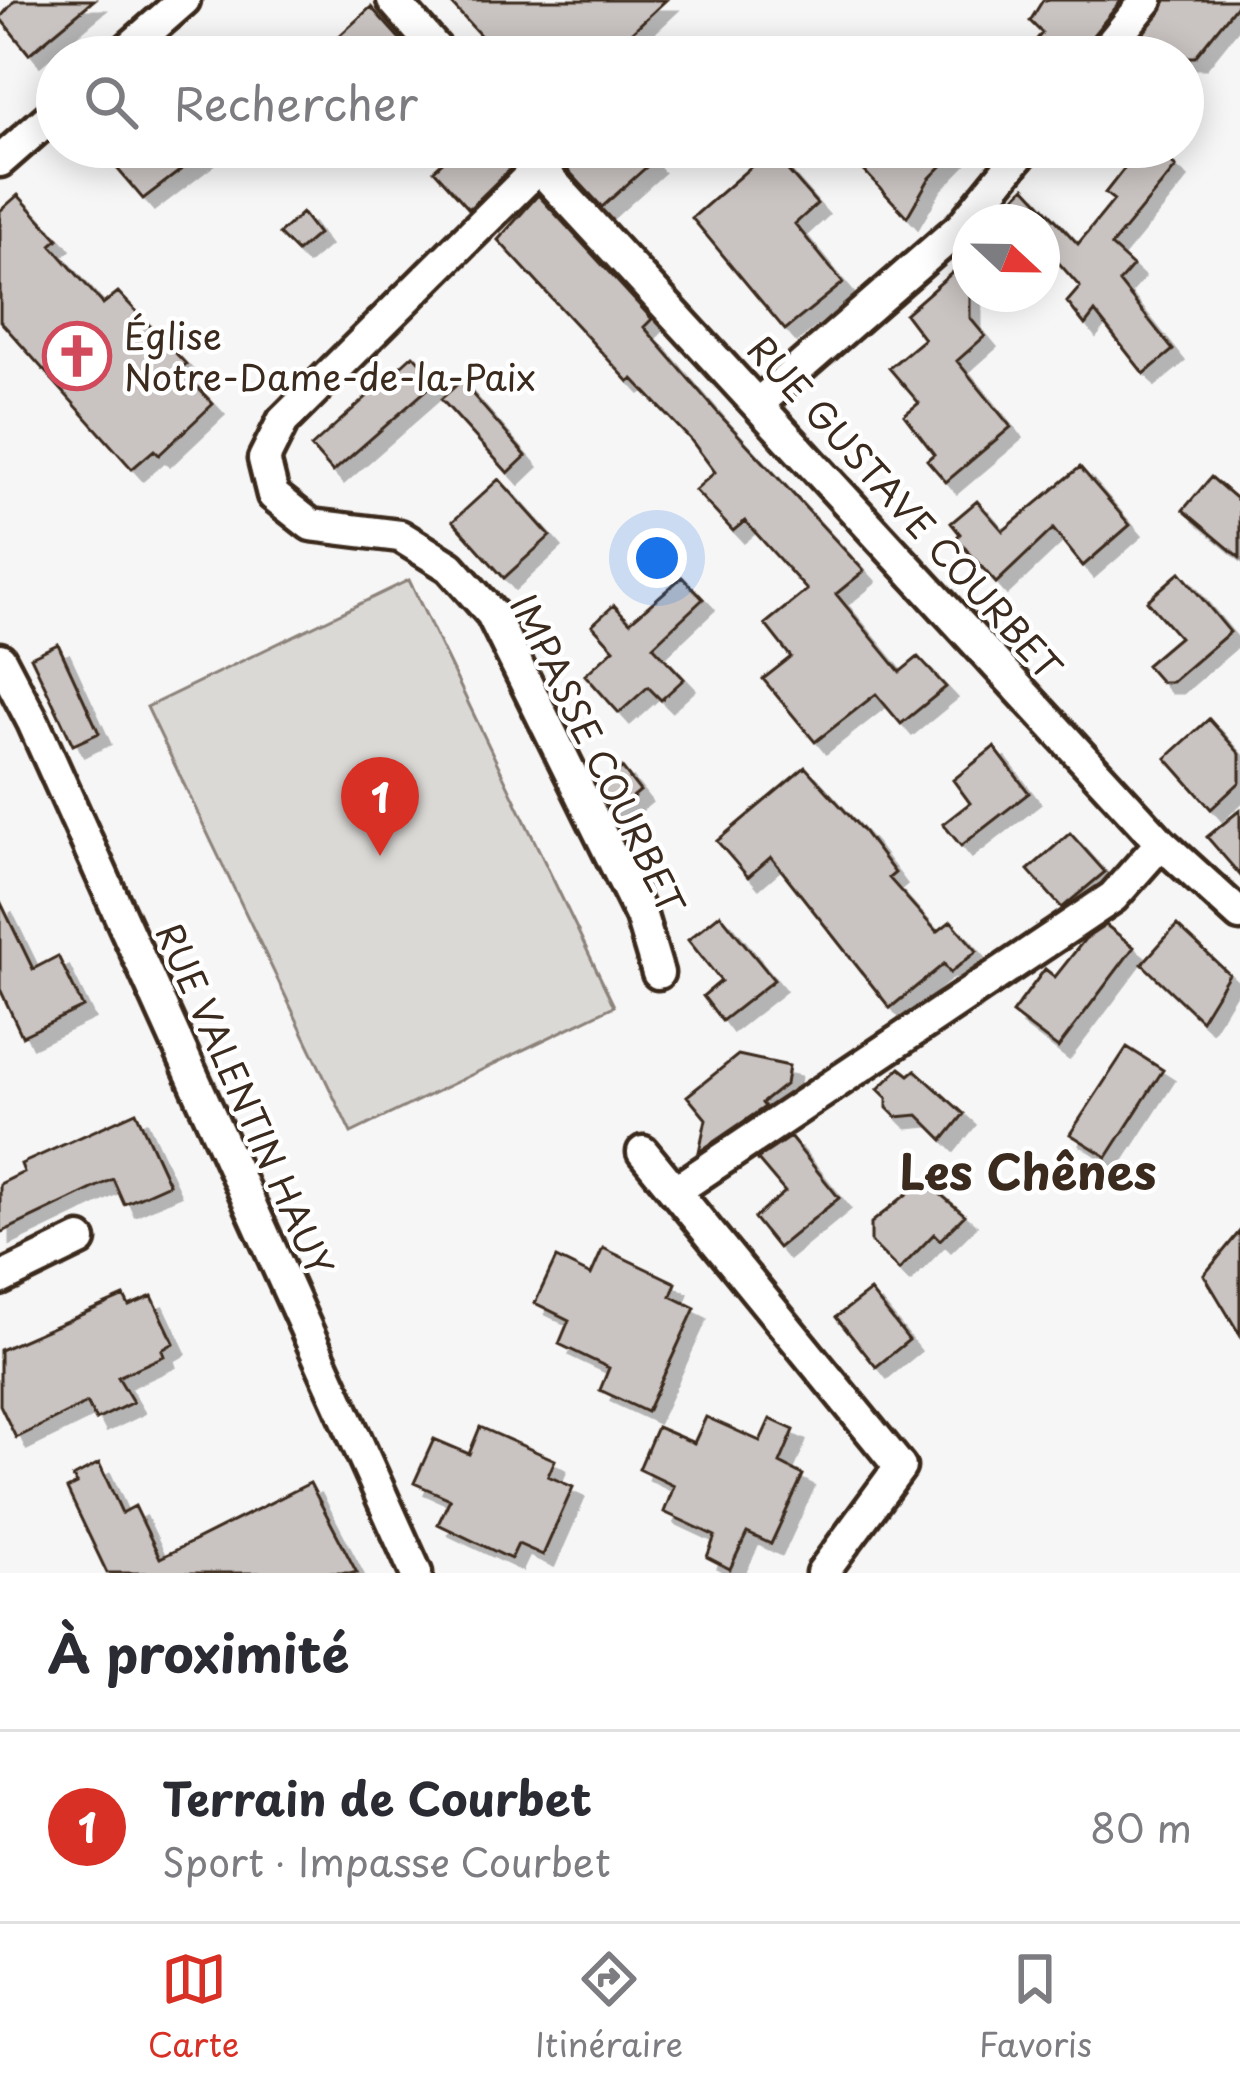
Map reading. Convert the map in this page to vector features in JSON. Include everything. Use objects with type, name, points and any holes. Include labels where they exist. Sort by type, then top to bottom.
[{"type":"street","points":[[143,36],[184,0]]},
{"type":"street","points":[[393,0],[424,36]]},
{"type":"street","points":[[1118,36],[1148,0]]},
{"type":"street","points":[[0,160],[36,129]]},
{"type":"street","name":"IMPASSE COURBET","points":[[519,168],[283,421],[264,458],[273,495],[311,525],[400,536],[450,567],[492,614],[640,916],[658,973]]},
{"type":"street","name":"RUE GUSTAVE COURBET","points":[[539,168],[1161,844],[1240,915]]},
{"type":"street","points":[[759,403],[961,227],[1009,168]]},
{"type":"street","name":"RUE VALENTIN HAUY","points":[[0,659],[43,743],[416,1573]]},
{"type":"street","points":[[675,1192],[1114,897],[1161,844]]},
{"type":"street","points":[[643,1152],[900,1467],[822,1573]]},
{"type":"street","points":[[0,1279],[80,1240]]},
{"type":"shaded area","points":[[409,580],[614,1006],[351,1133],[147,707]]},
{"type":"building","points":[[15,0],[94,0],[51,36],[36,36],[36,48],[29,54],[0,18]]},
{"type":"building","points":[[448,0],[666,0],[628,36],[481,36]]},
{"type":"building","points":[[1043,0],[1122,0],[1092,36],[1040,36],[1042,33],[1030,21]]},
{"type":"building","points":[[1166,0],[1240,0],[1204,46],[1204,36],[1141,36]]},
{"type":"building","points":[[371,7],[397,36],[339,36]]},
{"type":"building","points":[[117,168],[184,168],[143,199]]},
{"type":"building","points":[[436,168],[511,168],[469,209]]},
{"type":"building","points":[[566,168],[645,168],[602,207]]},
{"type":"building","points":[[749,168],[786,168],[817,204],[795,224],[843,283],[785,330],[692,218]]},
{"type":"building","points":[[862,168],[940,168],[907,217]]},
{"type":"building","points":[[1125,168],[1175,168],[1111,246],[1133,266],[1119,282],[1173,350],[1144,374],[1095,312],[1085,325],[1067,302],[1080,287],[1060,264],[1060,225],[1078,244],[1114,200],[1105,193]]},
{"type":"building","points":[[1025,187],[1041,204],[1008,204]]},
{"type":"building","points":[[18,195],[58,239],[51,245],[103,304],[118,292],[186,364],[180,369],[213,404],[159,455],[154,450],[132,469],[0,321],[0,211]]},
{"type":"building","points":[[538,195],[652,319],[644,327],[719,414],[864,571],[836,594],[900,672],[918,657],[946,687],[901,724],[876,694],[815,742],[763,679],[791,657],[765,624],[807,590],[745,521],[733,531],[695,490],[715,472],[691,440],[633,379],[629,382],[498,240]]},
{"type":"building","points":[[302,213],[318,234],[297,252],[279,234]]},
{"type":"building","points":[[952,273],[952,312],[970,312],[985,336],[957,361],[1011,427],[946,482],[927,460],[934,454],[904,415],[919,403],[889,368],[924,339],[905,314]]},
{"type":"building","points":[[413,355],[437,381],[333,472],[311,447]]},
{"type":"building","points":[[461,381],[526,456],[508,473],[441,399]]},
{"type":"building","points":[[1080,467],[1130,525],[1083,566],[1053,529],[996,583],[956,538],[960,534],[951,523],[977,501],[1003,531]]},
{"type":"building","points":[[1211,477],[1240,502],[1240,558],[1183,510]]},
{"type":"building","points":[[499,479],[550,536],[504,578],[453,521]]},
{"type":"building","points":[[1180,572],[1230,632],[1172,682],[1161,682],[1146,665],[1179,637],[1147,601]]},
{"type":"building","points":[[682,577],[703,599],[653,646],[684,679],[661,700],[648,687],[619,713],[585,675],[614,649],[592,625],[614,605],[630,622]]},
{"type":"building","points":[[58,644],[99,733],[73,745],[31,657]]},
{"type":"building","points":[[1209,719],[1240,754],[1240,782],[1211,809],[1166,758]]},
{"type":"building","points":[[994,747],[1029,793],[961,846],[943,824],[970,803],[953,780]]},
{"type":"building","points":[[805,767],[864,832],[895,873],[889,878],[937,932],[951,921],[977,951],[950,973],[944,964],[890,1008],[771,857],[748,877],[717,841]]},
{"type":"building","points":[[622,768],[640,791],[612,814],[599,786]]},
{"type":"building","points":[[1240,810],[1240,875],[1207,837]]},
{"type":"building","points":[[1070,833],[1105,872],[1062,908],[1028,870]]},
{"type":"building","points":[[0,901],[33,969],[58,956],[83,1007],[22,1036],[0,989]]},
{"type":"building","points":[[720,914],[774,980],[722,1021],[703,996],[721,981],[688,940]]},
{"type":"building","points":[[1106,925],[1134,947],[1058,1048],[1012,1013],[1045,969],[1055,977],[1085,939]]},
{"type":"building","points":[[1177,925],[1229,974],[1201,1020],[1142,964]]},
{"type":"building","points":[[1127,1047],[1163,1070],[1107,1157],[1070,1134]]},
{"type":"building","points":[[738,1055],[789,1066],[786,1084],[762,1103],[765,1107],[699,1152],[706,1119],[687,1096]]},
{"type":"building","points":[[900,1068],[909,1075],[915,1070],[964,1114],[943,1140],[918,1115],[896,1117],[887,1108],[887,1098],[878,1089]]},
{"type":"building","points":[[136,1112],[169,1184],[124,1204],[113,1179],[0,1233],[0,1184],[24,1172],[21,1164]]},
{"type":"building","points":[[790,1137],[839,1198],[778,1248],[754,1218],[785,1192],[757,1159]]},
{"type":"building","points":[[924,1180],[965,1215],[940,1240],[934,1234],[899,1270],[871,1242],[871,1223]]},
{"type":"building","points":[[1240,1231],[1240,1335],[1204,1275]]},
{"type":"building","points":[[603,1248],[676,1283],[671,1296],[695,1308],[647,1412],[600,1390],[609,1368],[559,1344],[569,1320],[535,1303],[556,1258],[591,1275]]},
{"type":"building","points":[[870,1291],[909,1340],[876,1367],[836,1317]]},
{"type":"building","points":[[124,1296],[129,1306],[152,1296],[174,1343],[162,1350],[164,1356],[118,1377],[133,1402],[96,1420],[87,1403],[16,1438],[0,1405],[0,1350]]},
{"type":"building","points":[[706,1417],[760,1441],[770,1419],[794,1430],[780,1463],[803,1475],[771,1544],[747,1533],[730,1569],[707,1557],[715,1536],[664,1512],[674,1486],[639,1469],[657,1427],[694,1443]]},
{"type":"building","points":[[480,1427],[555,1460],[548,1476],[573,1487],[543,1555],[518,1544],[511,1559],[438,1524],[450,1499],[414,1483],[434,1439],[469,1454]]},
{"type":"building","points":[[99,1463],[122,1513],[135,1506],[160,1558],[310,1483],[357,1573],[107,1573],[67,1489],[77,1484],[73,1477]]},
{"type":"place","name":"Église Notre-Dame-de-la-Paix","points":[[77,356]]},
{"type":"place","name":"Terrain de Courbet","points":[[380,856]]},
{"type":"district","name":"Les Chênes","points":[[1028,1170]]}]
